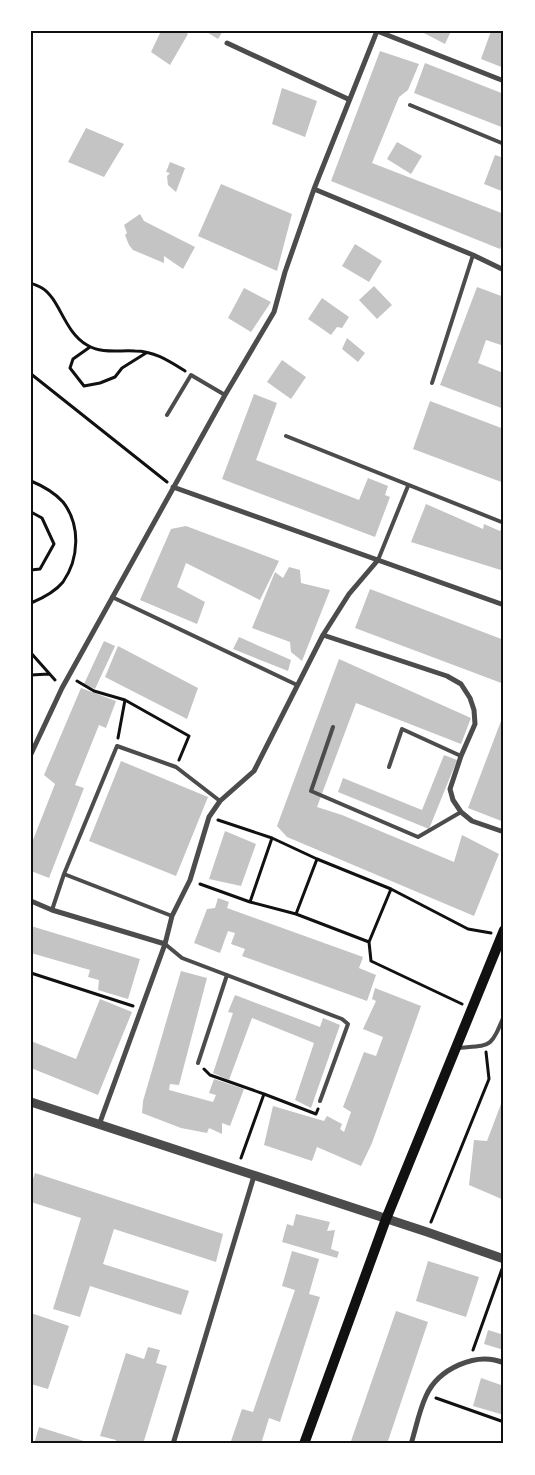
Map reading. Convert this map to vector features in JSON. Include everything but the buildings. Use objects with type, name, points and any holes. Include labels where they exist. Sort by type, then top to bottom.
[{"type":"main road","points":[[304,1444],[386,1219],[503,933]]},
{"type":"street","points":[[31,754],[69,675],[173,487],[274,312],[285,272],[314,189],[348,99],[377,31],[504,81]]},
{"type":"street","points":[[227,43],[348,99]]},
{"type":"street","points":[[314,189],[473,255],[504,270]]},
{"type":"street","points":[[173,487],[504,605]]},
{"type":"street","points":[[99,1126],[164,944],[172,916],[190,880],[209,817],[220,801],[254,771],[323,635],[348,594],[378,560]]},
{"type":"street","points":[[323,635],[447,676],[461,684],[470,698],[474,710],[475,724],[461,756],[450,790],[453,800],[461,812],[472,821],[504,832]]},
{"type":"street","points":[[31,901],[52,910],[164,944]]},
{"type":"street","points":[[31,1102],[504,1259]]},
{"type":"street","points":[[173,1444],[254,1176]]},
{"type":"street","points":[[411,1444],[426,1394],[444,1373],[469,1360],[482,1359],[504,1363]]},
{"type":"lane","points":[[410,105],[504,144]]},
{"type":"lane","points":[[432,383],[473,255]]},
{"type":"lane","points":[[167,415],[191,375],[225,395]]},
{"type":"lane","points":[[286,436],[504,523]]},
{"type":"lane","points":[[378,560],[408,486]]},
{"type":"lane","points":[[112,598],[297,685]]},
{"type":"lane","points":[[333,726],[311,791],[418,837],[461,812]]},
{"type":"lane","points":[[389,766],[402,729],[461,756]]},
{"type":"lane","points":[[52,910],[64,874],[117,746],[176,767],[220,801]]},
{"type":"lane","points":[[64,874],[172,916]]},
{"type":"lane","points":[[164,944],[182,958],[342,1019],[348,1024],[320,1101]]},
{"type":"lane","points":[[198,1062],[227,975]]},
{"type":"lane","points":[[455,1048],[486,1046],[494,1040],[504,1016]]},
{"type":"path","points":[[31,283],[49,294],[74,335],[90,347],[98,351],[124,352],[136,350],[146,352],[163,357],[191,375]]},
{"type":"path","points":[[90,347],[73,360],[70,368],[84,386],[116,377],[122,368],[146,352]]},
{"type":"path","points":[[31,374],[173,487]]},
{"type":"path","points":[[31,481],[48,488],[63,503],[73,522],[77,543],[73,564],[62,583],[46,597],[31,603]]},
{"type":"path","points":[[31,512],[42,518],[54,544],[40,569],[31,570]]},
{"type":"path","points":[[31,653],[62,688]]},
{"type":"path","points":[[31,674],[50,674]]},
{"type":"path","points":[[69,675],[94,691],[125,700],[189,736],[176,767]]},
{"type":"path","points":[[117,746],[125,700]]},
{"type":"path","points":[[209,817],[272,838],[390,889],[468,928],[503,933]]},
{"type":"path","points":[[250,902],[272,838]]},
{"type":"path","points":[[296,914],[317,859]]},
{"type":"path","points":[[190,880],[250,902],[296,914],[369,942]]},
{"type":"path","points":[[390,889],[369,942],[371,962],[471,1009]]},
{"type":"path","points":[[31,973],[141,1009]]},
{"type":"path","points":[[427,1232],[489,1079],[486,1046]]},
{"type":"path","points":[[198,1062],[210,1075],[316,1114],[320,1101]]},
{"type":"path","points":[[237,1171],[264,1094]]},
{"type":"path","points":[[469,1360],[504,1264]]},
{"type":"path","points":[[426,1394],[504,1422]]}]
